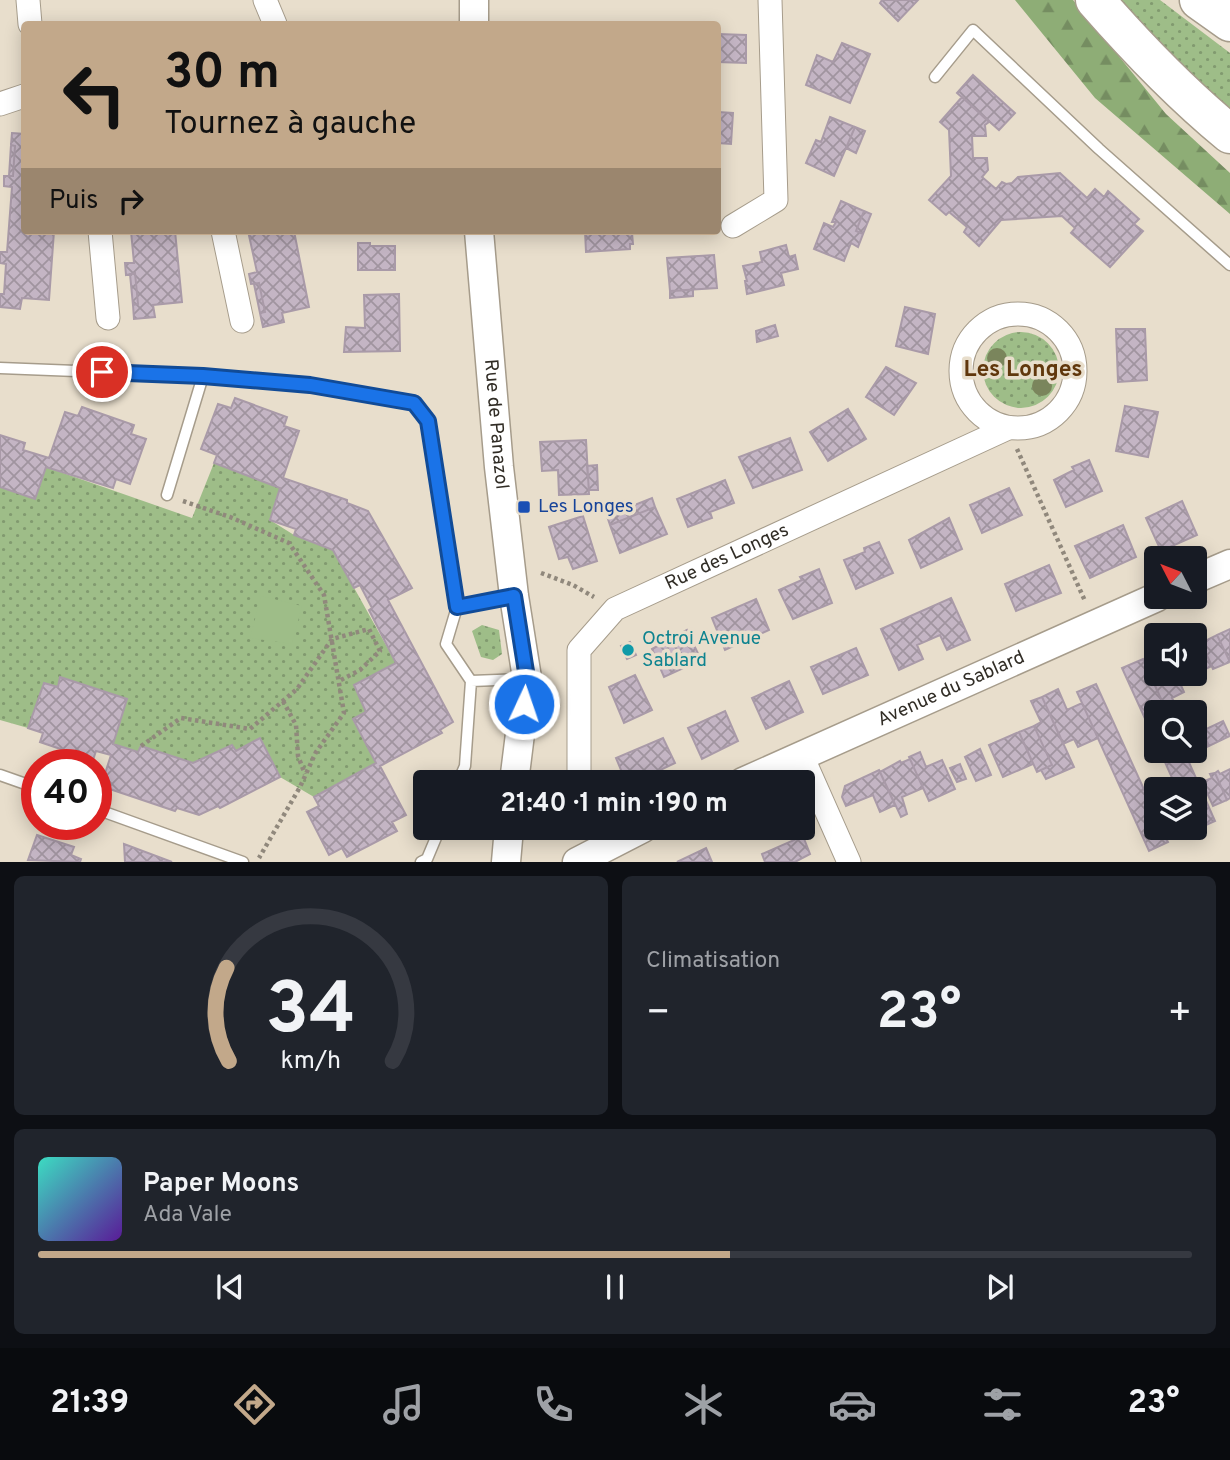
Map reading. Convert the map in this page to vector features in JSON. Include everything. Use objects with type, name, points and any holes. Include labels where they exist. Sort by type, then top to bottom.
[{"type":"highway","points":[[1095,0],[1139,51],[1194,105],[1230,134]]},
{"type":"highway","points":[[1199,0],[1230,22]]},
{"type":"street","points":[[28,0],[30,21]]},
{"type":"street","points":[[265,0],[274,21]]},
{"type":"street","points":[[474,0],[474,21]]},
{"type":"street","points":[[733,226],[776,200],[770,0]]},
{"type":"street","points":[[0,104],[21,97]]},
{"type":"street","points":[[100,235],[107,318]]},
{"type":"street","points":[[224,235],[242,321]]},
{"type":"street","name":"Rue de Panazol","points":[[479,235],[499,467],[514,596],[527,678],[516,770]]},
{"type":"street","name":"Rue des Longes","points":[[579,770],[579,650],[615,609],[1008,428],[1026,428],[1044,423],[1058,412],[1069,397],[1075,380],[1075,362],[1069,345],[1058,330],[1043,320],[1024,314],[1004,315],[987,323],[972,337],[963,354],[962,383],[974,409],[990,422],[1008,428]]},
{"type":"street","points":[[1208,573],[1230,564]]},
{"type":"street","name":"Avenue du Sablard","points":[[770,770],[1144,603]]},
{"type":"street","points":[[802,756],[849,862]]},
{"type":"street","points":[[506,862],[508,840]]},
{"type":"street","points":[[577,862],[599,840]]},
{"type":"lane","points":[[934,77],[973,30],[1099,149],[1230,265]]},
{"type":"lane","points":[[0,368],[203,376],[310,385],[414,403],[428,421],[457,607],[446,644],[471,681],[463,770]]},
{"type":"lane","points":[[167,495],[203,376]]},
{"type":"lane","points":[[457,607],[514,596]]},
{"type":"lane","points":[[471,681],[527,678]]},
{"type":"lane","points":[[0,775],[21,782]]},
{"type":"lane","points":[[112,815],[243,862]]},
{"type":"lane","points":[[421,862],[427,859],[435,840]]},
{"type":"path","points":[[1008,428],[1096,624]]},
{"type":"path","points":[[167,495],[230,517],[289,543],[324,595],[344,713],[316,752],[257,862]]},
{"type":"path","points":[[541,573],[573,585]]},
{"type":"path","points":[[141,746],[181,718],[250,729],[297,689],[332,639],[369,629],[380,651],[360,670],[339,681]]},
{"type":"path","points":[[283,701],[296,725],[298,756],[305,775]]},
{"type":"green space","points":[[1015,0],[1073,0],[1166,114],[1230,173],[1230,214],[1095,98]]},
{"type":"green space","points":[[1116,0],[1160,0],[1230,53],[1230,110],[1194,82]]},
{"type":"green space","points":[[1014,332],[1028,332],[1042,338],[1053,349],[1059,370],[1056,385],[1048,397],[1028,408],[1014,408],[1000,402],[989,391],[983,377],[983,363],[989,349],[1000,338]]},
{"type":"green space","points":[[214,463],[280,488],[270,520],[294,535],[333,550],[396,663],[354,685],[366,712],[353,720],[376,763],[314,797],[280,777],[260,738],[236,751],[231,745],[193,763],[141,746],[138,752],[113,744],[60,678],[58,687],[44,683],[28,728],[0,720],[0,486],[35,499],[46,467],[192,518]]},
{"type":"green space","points":[[261,596],[302,606],[292,644],[250,638]]},
{"type":"green space","points":[[482,625],[499,630],[502,654],[493,660],[481,657],[472,631]]},
{"type":"building","points":[[882,0],[918,0],[898,21],[880,3]]},
{"type":"building","points":[[721,34],[746,35],[746,63],[721,62]]},
{"type":"building","points":[[842,43],[870,54],[850,103],[806,85],[817,55],[833,62]]},
{"type":"building","points":[[973,75],[1015,113],[999,130],[957,93]]},
{"type":"building","points":[[962,97],[989,122],[985,125],[986,136],[972,136],[973,158],[987,158],[988,170],[982,177],[996,189],[1002,182],[1012,183],[1018,177],[1060,173],[1087,198],[1095,189],[1104,197],[1108,191],[1139,219],[1134,224],[1143,231],[1110,267],[1071,233],[1075,228],[1062,216],[1001,220],[979,246],[964,232],[967,227],[949,212],[946,215],[929,200],[951,176],[949,130],[940,122]]},
{"type":"building","points":[[721,112],[733,113],[731,144],[721,143]]},
{"type":"building","points":[[830,117],[855,127],[834,176],[806,163],[816,140],[821,142]]},
{"type":"building","points":[[855,127],[865,131],[856,153],[846,148]]},
{"type":"building","points":[[12,133],[21,134],[21,235],[54,235],[49,300],[22,298],[20,309],[0,307],[0,294],[4,294],[6,264],[0,263],[0,252],[7,252],[12,187],[4,186],[4,176],[13,176],[15,146],[11,145]]},
{"type":"building","points":[[11,145],[15,146],[13,176],[9,176]]},
{"type":"building","points":[[841,201],[864,211],[856,231],[863,234],[858,247],[851,243],[844,261],[814,249],[824,223],[833,227],[836,222],[832,222]]},
{"type":"building","points":[[864,211],[871,214],[863,234],[856,231]]},
{"type":"building","points":[[131,235],[175,235],[182,302],[153,305],[155,317],[134,319],[133,305],[138,304],[135,273],[126,275],[125,263],[134,263]]},
{"type":"building","points":[[249,235],[295,235],[309,307],[282,313],[284,322],[263,327],[260,313],[265,312],[259,283],[251,284],[249,274],[257,272]]},
{"type":"building","points":[[585,235],[632,235],[633,244],[630,244],[630,249],[586,252]]},
{"type":"building","points":[[358,243],[395,246],[395,270],[358,270]]},
{"type":"building","points":[[786,245],[789,257],[795,255],[798,269],[781,273],[784,285],[747,294],[743,266],[762,262],[760,252]]},
{"type":"building","points":[[714,255],[717,288],[670,291],[667,258]]},
{"type":"building","points":[[135,273],[138,304],[133,305],[130,274]]},
{"type":"building","points":[[259,283],[265,312],[260,313],[254,284]]},
{"type":"building","points":[[693,290],[693,296],[670,298],[670,291]]},
{"type":"building","points":[[399,294],[400,351],[344,352],[346,327],[365,328],[364,295]]},
{"type":"building","points":[[905,307],[935,314],[928,354],[896,346]]},
{"type":"building","points":[[775,325],[778,336],[757,342],[756,331]]},
{"type":"building","points":[[1116,329],[1145,329],[1147,380],[1118,382]]},
{"type":"building","points":[[886,367],[916,383],[894,415],[866,397]]},
{"type":"building","points":[[235,398],[287,417],[284,426],[299,431],[283,478],[347,500],[347,503],[368,511],[412,588],[388,600],[453,722],[440,730],[442,733],[380,766],[406,815],[392,822],[397,831],[347,857],[342,848],[329,855],[307,812],[319,806],[314,797],[376,763],[353,719],[366,712],[354,685],[396,663],[369,610],[372,608],[360,585],[354,588],[333,550],[294,535],[296,529],[270,520],[280,488],[214,463],[217,455],[201,449],[218,404],[231,408]]},
{"type":"building","points":[[1125,406],[1158,412],[1148,457],[1116,451]]},
{"type":"building","points":[[82,407],[134,425],[131,434],[146,439],[130,484],[116,479],[113,488],[46,467],[35,499],[0,487],[0,435],[25,443],[23,450],[49,458],[65,412],[78,416]]},
{"type":"building","points":[[848,409],[866,439],[828,461],[810,432]]},
{"type":"building","points":[[790,438],[802,470],[753,488],[739,457]]},
{"type":"building","points":[[586,440],[589,494],[559,495],[558,470],[542,471],[540,442]]},
{"type":"building","points":[[1089,460],[1102,491],[1066,507],[1054,480],[1074,470],[1072,467]]},
{"type":"building","points":[[597,465],[598,490],[589,490],[587,466]]},
{"type":"building","points":[[725,480],[734,503],[710,512],[712,518],[688,527],[677,499]]},
{"type":"building","points":[[1009,488],[1022,515],[982,533],[970,505]]},
{"type":"building","points":[[652,498],[655,507],[610,525],[607,516]]},
{"type":"building","points":[[1182,501],[1197,535],[1172,546],[1159,546],[1146,518]]},
{"type":"building","points":[[655,507],[667,534],[620,553],[610,525]]},
{"type":"building","points":[[583,516],[597,561],[573,569],[568,557],[559,559],[549,527]]},
{"type":"building","points":[[949,518],[962,549],[921,568],[909,540]]},
{"type":"building","points":[[1123,525],[1136,557],[1090,578],[1075,546]]},
{"type":"building","points":[[879,542],[893,573],[856,589],[844,560],[865,552],[864,548]]},
{"type":"building","points":[[1049,565],[1061,593],[1016,611],[1005,584]]},
{"type":"building","points":[[819,569],[832,603],[793,619],[779,590]]},
{"type":"building","points":[[951,598],[970,640],[947,650],[940,635],[917,645],[923,659],[899,670],[881,629]]},
{"type":"building","points":[[756,599],[769,630],[725,650],[712,618]]},
{"type":"building","points":[[1230,629],[1230,662],[1217,635]]},
{"type":"building","points":[[687,630],[701,660],[664,677],[652,649]]},
{"type":"building","points":[[1217,635],[1230,662],[1213,669],[1207,656],[1207,640]]},
{"type":"building","name":"Octroi Avenue Sablard","points":[[630,642],[636,655],[627,659],[621,646]]},
{"type":"building","points":[[856,648],[868,675],[823,694],[811,667]]},
{"type":"building","points":[[1207,656],[1212,666],[1207,668]]},
{"type":"building","points":[[1143,659],[1144,686],[1155,686],[1162,700],[1144,700],[1144,716],[1122,668]]},
{"type":"building","points":[[635,675],[652,710],[624,723],[609,687]]},
{"type":"building","points":[[60,677],[127,699],[113,744],[138,752],[141,746],[193,763],[232,745],[236,751],[260,738],[280,777],[220,808],[218,806],[199,815],[177,808],[175,811],[112,790],[112,749],[61,749],[40,742],[43,733],[28,728],[44,683],[58,687]]},
{"type":"building","points":[[789,681],[803,712],[766,729],[752,698]]},
{"type":"building","points":[[1096,684],[1144,789],[1144,840],[1077,692]]},
{"type":"building","points":[[1155,686],[1181,686],[1184,692],[1172,698],[1173,700],[1161,700]]},
{"type":"building","points":[[1058,689],[1067,710],[1082,703],[1098,738],[1078,747],[1074,739],[1063,744],[1042,697]]},
{"type":"building","points":[[1042,697],[1074,767],[1046,779],[1041,770],[1052,765],[1034,726],[1041,722],[1031,701]]},
{"type":"building","points":[[725,711],[738,741],[702,759],[688,728]]},
{"type":"building","points":[[1223,721],[1230,736],[1209,746],[1207,729]]},
{"type":"building","points":[[1034,726],[1052,765],[1037,772],[1019,732]]},
{"type":"building","points":[[1019,732],[1033,764],[1003,777],[989,745]]},
{"type":"building","points":[[663,738],[675,763],[660,770],[621,770],[616,758]]},
{"type":"building","points":[[980,749],[991,775],[976,781],[965,757]]},
{"type":"building","points":[[920,752],[926,767],[942,760],[955,789],[929,801],[909,757]]},
{"type":"building","points":[[910,759],[923,788],[902,797],[907,814],[901,817],[880,772],[900,761],[901,763]]},
{"type":"building","points":[[1165,763],[1189,763],[1196,777],[1172,777]]},
{"type":"building","points":[[960,764],[966,779],[957,782],[950,768]]},
{"type":"building","points":[[1230,769],[1230,798],[1227,800],[1215,773],[1218,771],[1220,774]]},
{"type":"building","points":[[879,770],[895,805],[880,812],[873,795],[846,806],[842,797],[845,786]]},
{"type":"building","points":[[1215,773],[1227,800],[1213,806],[1207,793],[1207,780],[1212,778],[1210,774]]},
{"type":"building","points":[[1207,803],[1215,821],[1207,825]]},
{"type":"building","points":[[35,840],[52,840],[74,847],[71,855],[81,859],[80,862],[28,860]]},
{"type":"building","points":[[794,840],[805,840],[810,854],[795,862],[765,862],[762,854]]},
{"type":"building","points":[[1144,840],[1167,840],[1168,842],[1149,851]]},
{"type":"building","points":[[124,844],[172,862],[125,862]]},
{"type":"building","points":[[706,848],[712,862],[677,862]]},
{"type":"place","name":"Les Longes","points":[[524,507]]},
{"type":"place","name":"Octroi Avenue Sablard","points":[[628,650]]},
{"type":"district","name":"Les Longes","points":[[1023,370]]},
{"type":"route","points":[[102,372],[203,376],[310,385],[414,403],[428,421],[457,607],[514,596],[527,678],[524,704]]}]
